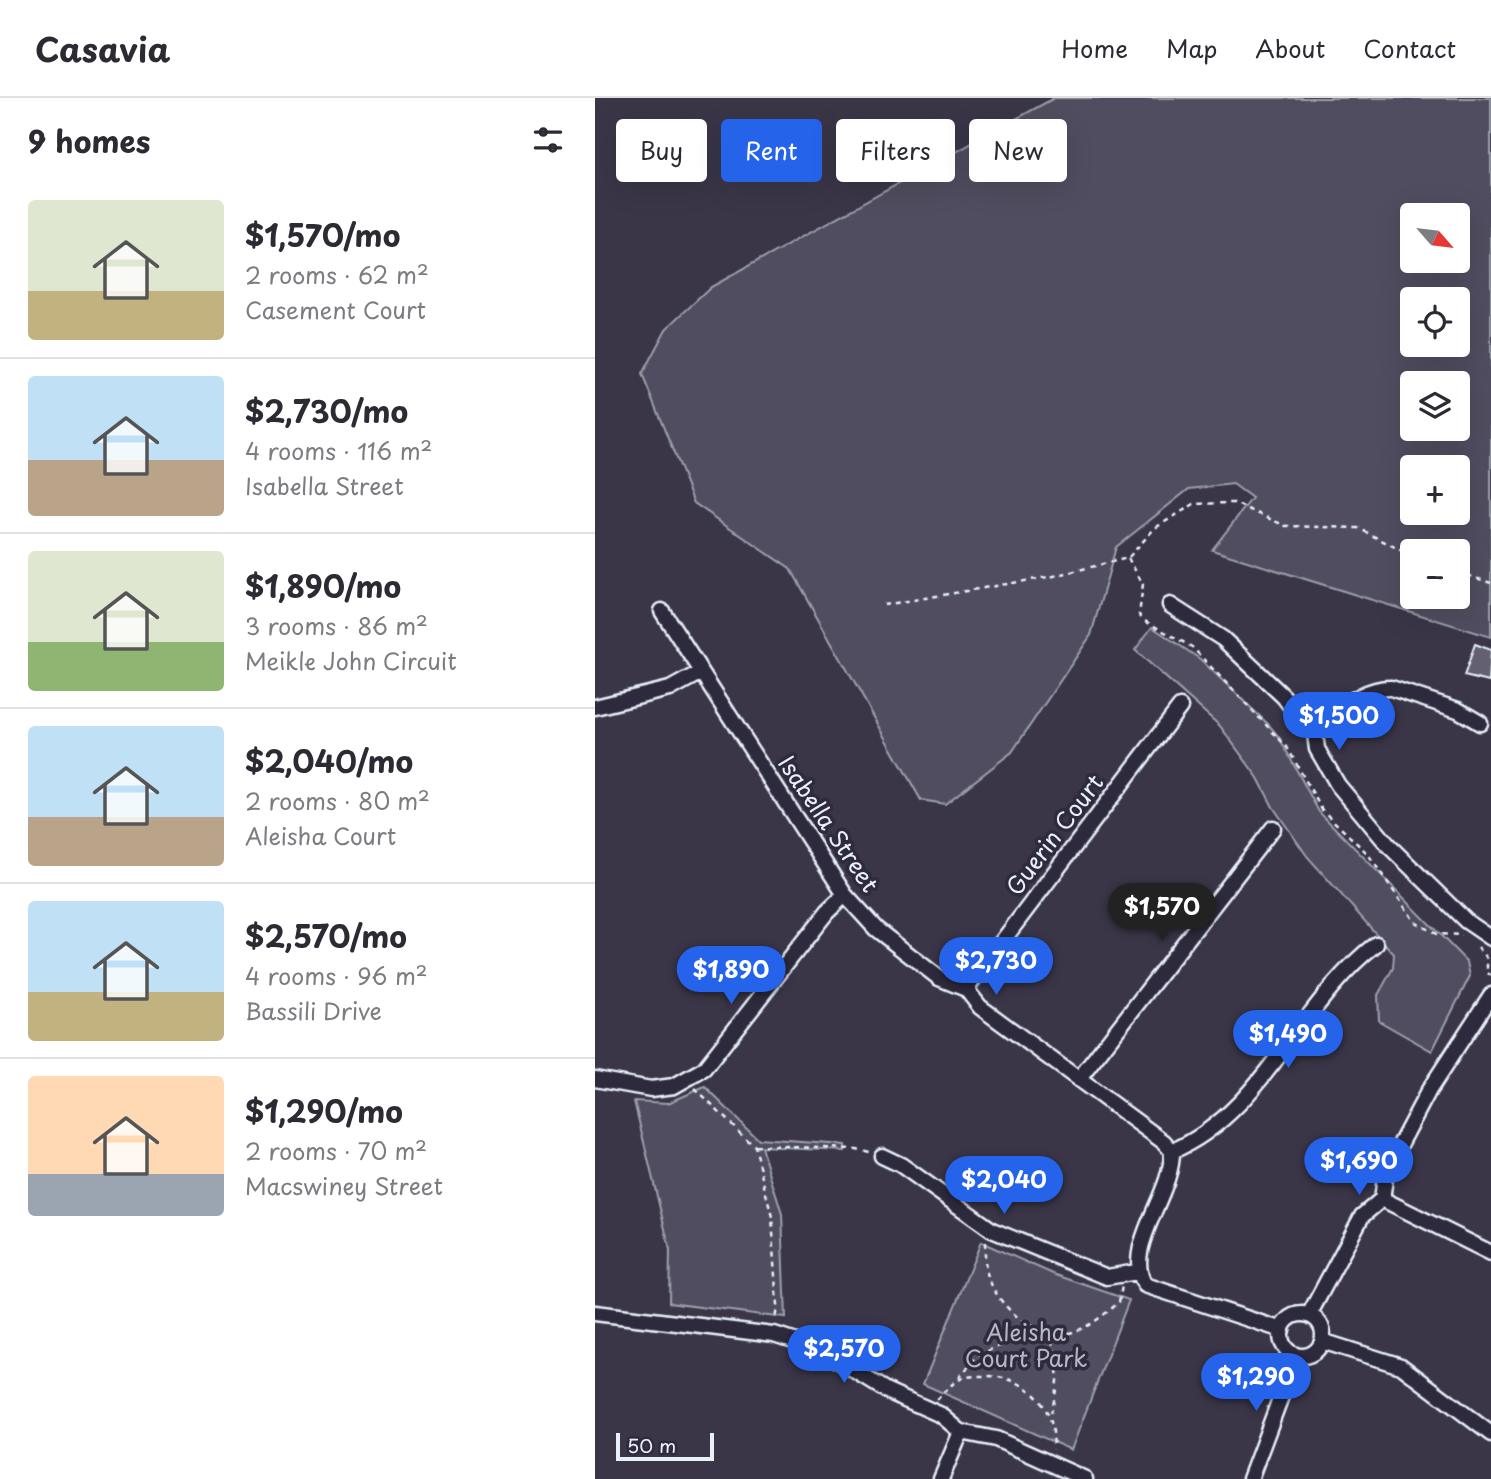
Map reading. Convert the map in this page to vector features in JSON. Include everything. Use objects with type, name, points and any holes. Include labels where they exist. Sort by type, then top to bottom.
[{"type":"street","points":[[1170,606],[1223,639],[1284,697],[1296,713],[1314,726],[1317,749],[1338,785],[1388,846],[1466,921],[1491,938]]},
{"type":"street","name":"Isabella Street","points":[[662,611],[845,895],[876,929],[939,978],[966,989],[980,1007],[1172,1151]]},
{"type":"street","points":[[595,707],[670,689],[701,672]]},
{"type":"street","points":[[1314,726],[1368,692],[1381,687],[1458,710],[1480,723]]},
{"type":"street","name":"Guerin Court","points":[[966,989],[1180,707]]},
{"type":"street","points":[[1079,1079],[1273,828]]},
{"type":"street","points":[[595,1079],[651,1089],[686,1081],[704,1069],[827,912],[845,895]]},
{"type":"street","points":[[1282,1330],[1145,1285],[1137,1272],[1137,1256],[1173,1170],[1172,1151],[1198,1140],[1237,1107],[1348,966],[1376,944]]},
{"type":"street","points":[[1310,1315],[1362,1216],[1382,1199],[1386,1171],[1429,1090],[1491,995]]},
{"type":"street","points":[[882,1156],[901,1165],[992,1230],[1101,1274],[1121,1276],[1137,1272]]},
{"type":"street","points":[[1382,1199],[1491,1253]]},
{"type":"street","points":[[595,1313],[774,1335],[820,1350],[887,1391],[932,1411],[961,1432],[996,1439],[1085,1479]]},
{"type":"street","points":[[1296,1315],[1310,1315],[1322,1328],[1322,1341],[1311,1354],[1294,1354],[1284,1344],[1282,1330],[1296,1315]]},
{"type":"street","points":[[1322,1341],[1401,1366],[1491,1434]]},
{"type":"street","points":[[1250,1479],[1292,1367],[1294,1354]]},
{"type":"street","points":[[941,1479],[961,1432]]},
{"type":"path","points":[[884,605],[1053,576],[1128,558],[1155,528],[1194,504],[1234,503],[1286,526],[1358,528],[1400,550]]},
{"type":"path","points":[[1128,558],[1143,584],[1139,615],[1205,659],[1287,747],[1322,810],[1368,854],[1415,922],[1436,934],[1469,938]]},
{"type":"path","points":[[1470,576],[1491,583]]},
{"type":"path","points":[[1475,943],[1487,958],[1487,973],[1491,975]]},
{"type":"path","points":[[686,1081],[754,1146],[772,1217],[778,1306],[774,1335]]},
{"type":"path","points":[[754,1146],[856,1149],[882,1156]]},
{"type":"path","points":[[992,1230],[985,1240],[985,1265],[989,1279],[1005,1306],[1037,1330],[1069,1333],[1089,1325],[1107,1313],[1123,1295],[1121,1276]]},
{"type":"path","points":[[932,1411],[938,1398],[959,1379],[978,1355],[1037,1330]]},
{"type":"path","points":[[1045,1332],[1052,1341],[1057,1369],[1050,1415],[1054,1439],[1048,1462]]},
{"type":"path","points":[[959,1379],[989,1376],[1008,1379],[1028,1387],[1050,1415]]},
{"type":"green space","points":[[1054,98],[1491,98],[1491,637],[1401,609],[1470,609],[1470,539],[1400,539],[1400,609],[1212,550],[1252,498],[1233,484],[1189,489],[1116,547],[1091,635],[1012,752],[945,804],[921,800],[790,569],[694,503],[642,374],[666,329],[711,287],[902,182],[955,182],[955,153],[969,145],[969,182],[1067,182],[1067,119],[1016,119]]},
{"type":"green space","points":[[1152,627],[1200,659],[1269,725],[1279,737],[1319,812],[1467,962],[1470,976],[1432,1051],[1379,1021],[1378,995],[1393,968],[1394,954],[1307,856],[1273,807],[1258,778],[1220,726],[1135,650]]},
{"type":"green space","points":[[705,1087],[758,1139],[845,1145],[845,1151],[761,1147],[782,1214],[786,1318],[669,1303],[670,1250],[634,1101],[668,1103]]},
{"type":"green space","name":"Aleisha Court Park","points":[[981,1242],[1053,1274],[1129,1300],[1071,1450],[923,1384]]},
{"type":"building","points":[[1475,644],[1491,650],[1489,682],[1464,676]]}]
